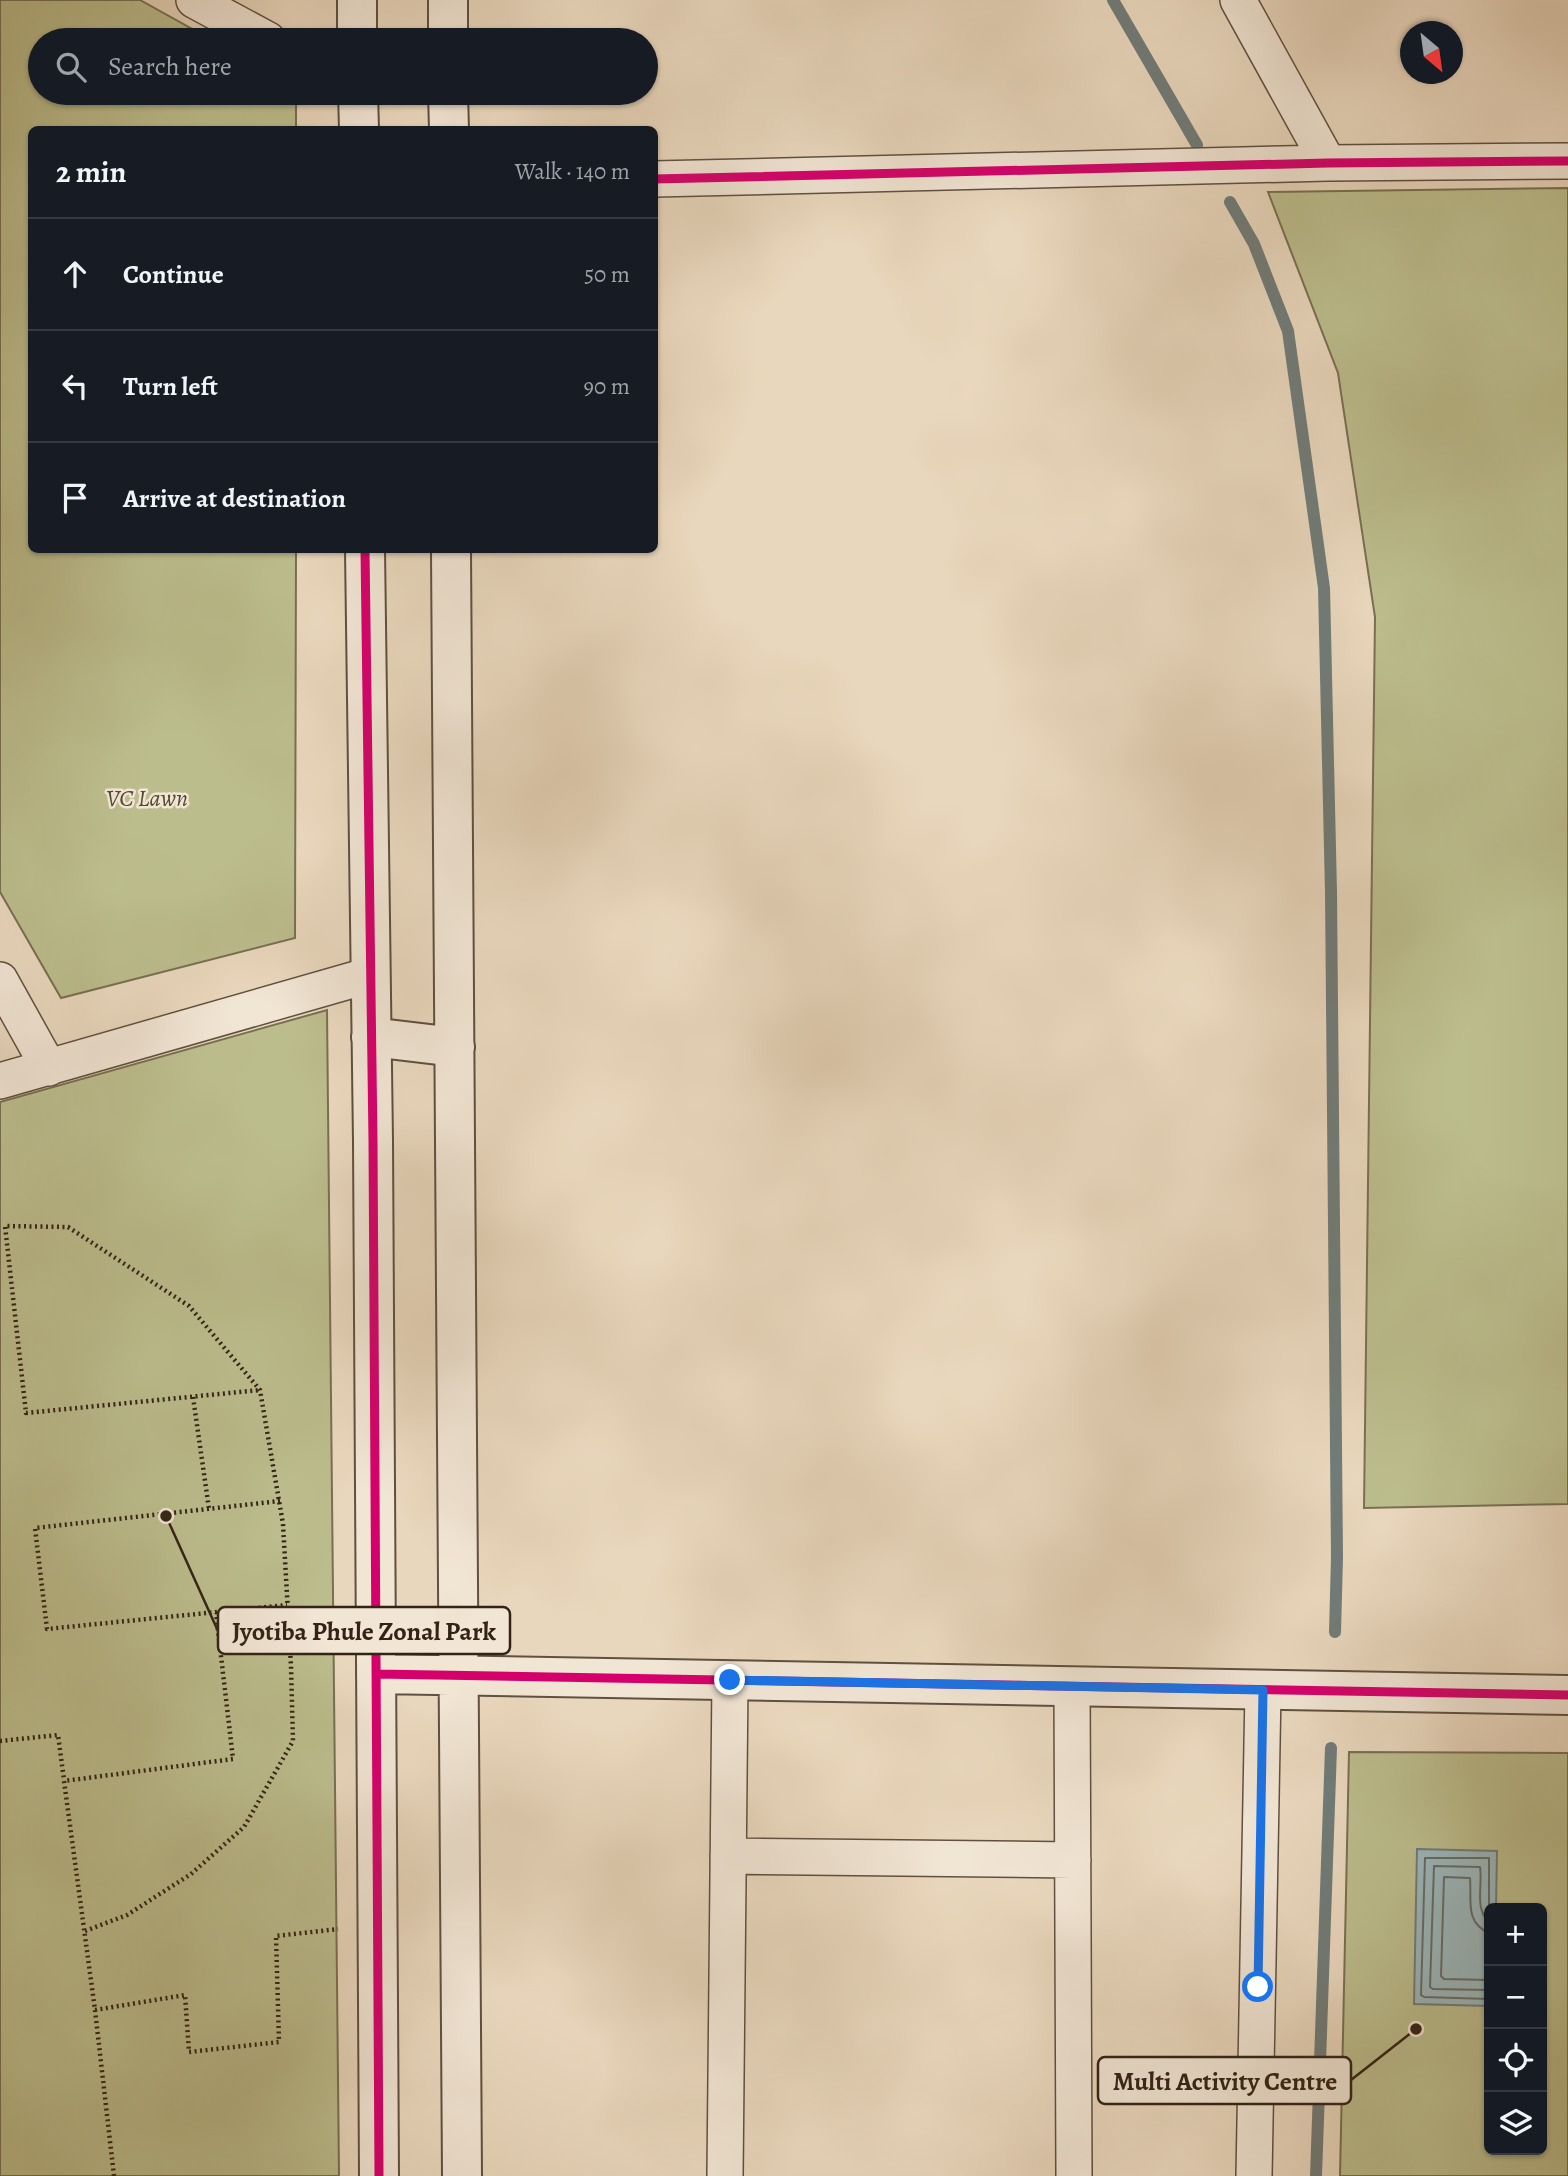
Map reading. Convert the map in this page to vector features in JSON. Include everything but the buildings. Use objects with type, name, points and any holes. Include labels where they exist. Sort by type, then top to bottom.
[{"type":"street","points":[[194,0],[246,28]]},
{"type":"street","points":[[448,0],[448,28]]},
{"type":"street","points":[[1238,0],[1328,163]]},
{"type":"street","points":[[358,105],[359,126]]},
{"type":"street","points":[[448,105],[449,126]]},
{"type":"street","points":[[658,179],[1328,163],[1568,161]]},
{"type":"street","points":[[365,553],[379,2176]]},
{"type":"street","points":[[452,553],[462,2176]]},
{"type":"street","points":[[0,1081],[370,975]]},
{"type":"street","points":[[0,980],[49,1068]]},
{"type":"street","points":[[371,1037],[455,1047]]},
{"type":"street","points":[[376,1674],[1568,1695]]},
{"type":"street","points":[[725,2176],[730,1680]]},
{"type":"street","points":[[1072,1686],[1074,2176]]},
{"type":"street","points":[[1254,2176],[1263,1690]]},
{"type":"street","points":[[728,1856],[1073,1860]]},
{"type":"path","points":[[85,1931],[127,1915],[191,1874],[244,1827],[293,1741],[280,1501],[260,1390],[189,1306],[68,1227],[5,1226],[26,1413],[260,1390]]},
{"type":"path","points":[[193,1397],[209,1509]]},
{"type":"path","points":[[280,1501],[35,1528],[47,1629],[287,1605]]},
{"type":"path","points":[[64,1781],[233,1759],[216,1612]]},
{"type":"path","points":[[0,1741],[58,1735],[114,2176]]},
{"type":"path","points":[[95,2010],[185,1995],[189,2052],[279,2042],[276,1936],[337,1929],[378,1928]]},
{"type":"green space","name":"VC Lawn","points":[[0,0],[140,0],[190,28],[28,28],[28,105],[296,105],[296,126],[28,126],[28,553],[296,553],[295,938],[61,998],[0,892]]},
{"type":"green space","points":[[1568,188],[1568,1504],[1364,1508],[1375,617],[1338,373],[1268,192]]},
{"type":"green space","points":[[327,1010],[339,2176],[0,2176],[0,1102]]},
{"type":"green space","points":[[1349,1752],[1568,1753],[1568,2176],[1340,2176]]},
{"type":"water","points":[[1417,1849],[1497,1851],[1496,1903],[1484,1903],[1484,2006],[1414,2004]]},
{"type":"waterway","points":[[1113,0],[1197,145]]},
{"type":"waterway","points":[[1230,202],[1254,244],[1288,331],[1324,588],[1331,892],[1337,1557],[1335,1632]]},
{"type":"waterway","points":[[1316,2176],[1331,1748]]},
{"type":"cycle path","points":[[658,179],[1328,163],[1568,161]]},
{"type":"cycle path","points":[[365,553],[373,1141],[379,2176]]},
{"type":"cycle path","points":[[376,1674],[1568,1695]]},
{"type":"place","name":"Jyotiba Phule Zonal Park","points":[[166,1516]]},
{"type":"place","name":"Multi Activity Centre","points":[[1416,2029]]},
{"type":"route","points":[[730,1680],[1263,1690],[1258,1987]]}]
